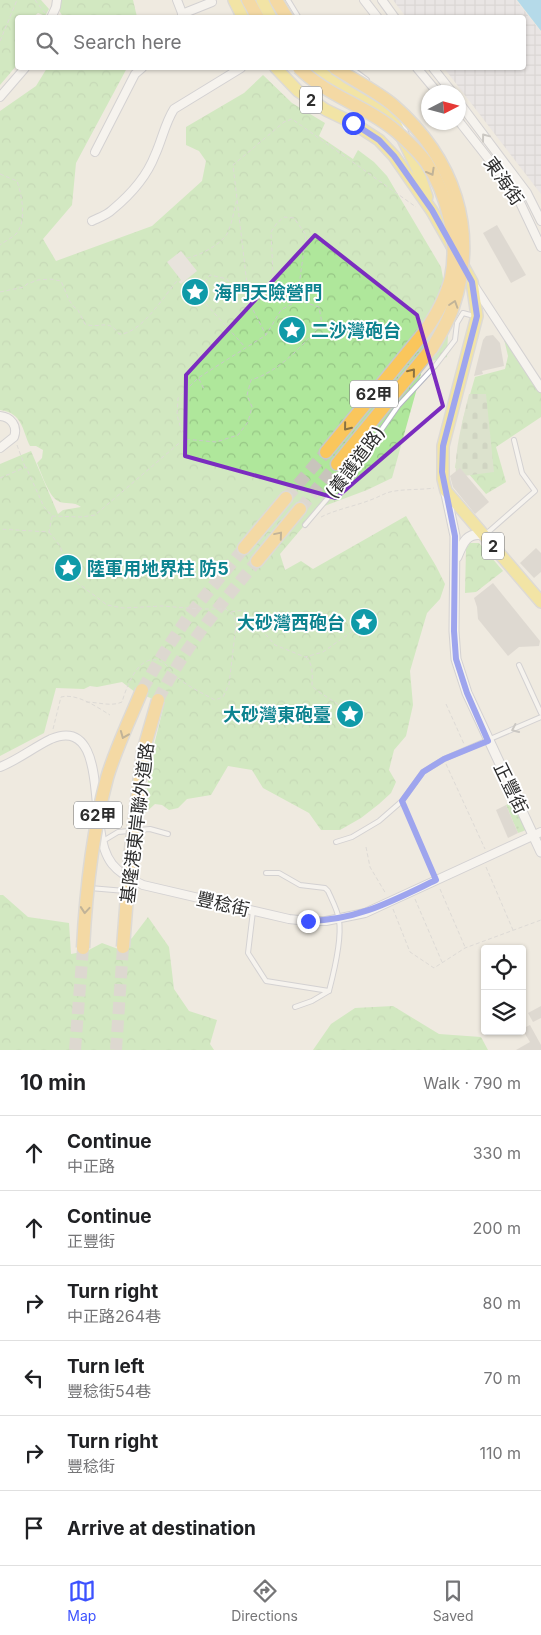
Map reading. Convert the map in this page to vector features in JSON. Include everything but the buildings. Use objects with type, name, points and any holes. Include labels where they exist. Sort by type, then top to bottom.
[{"type":"highway","points":[[248,0],[256,15]]},
{"type":"highway","points":[[276,0],[284,15]]},
{"type":"highway","name":"62甲","points":[[302,70],[324,88],[368,112],[396,131],[425,161],[445,203],[449,220],[453,258],[451,279],[432,321],[326,452]]},
{"type":"highway","name":"62甲","points":[[337,464],[432,348],[446,325],[453,308],[464,262],[462,219],[455,193],[436,154],[420,132],[391,104],[338,70]]},
{"type":"highway","points":[[244,548],[286,498]]},
{"type":"highway","points":[[257,561],[300,509]]},
{"type":"highway","name":"基隆港東岸聯外道路","points":[[83,948],[93,835],[107,776],[142,690]]},
{"type":"highway","name":"基隆港東岸聯外道路","points":[[123,947],[142,752],[158,700]]},
{"type":"main road","points":[[234,0],[239,15]]},
{"type":"main road","points":[[262,0],[270,15]]},
{"type":"main road","name":"2","points":[[278,70],[298,92],[379,140],[394,156],[472,282],[477,316],[443,446],[442,472],[445,489],[541,602]]},
{"type":"main road","name":"2","points":[[318,70],[340,87],[389,116],[396,125],[417,168],[426,210]]},
{"type":"street","points":[[52,15],[57,0]]},
{"type":"street","points":[[177,0],[183,15]]},
{"type":"street","points":[[364,0],[376,15]]},
{"type":"street","points":[[382,0],[394,15]]},
{"type":"street","points":[[185,15],[212,2]]},
{"type":"street","points":[[0,97],[23,70]]},
{"type":"street","points":[[95,152],[136,74],[140,70]]},
{"type":"street","points":[[92,221],[111,211],[147,171],[155,157],[168,118],[174,109],[238,70]]},
{"type":"street","points":[[419,70],[431,85]]},
{"type":"street","points":[[435,70],[446,85]]},
{"type":"street","name":"東海街","points":[[466,112],[527,193],[541,221]]},
{"type":"street","name":"東海街","points":[[466,130],[516,194],[541,247]]},
{"type":"street","points":[[472,282],[541,388]]},
{"type":"street","points":[[529,370],[534,372],[541,371]]},
{"type":"street","points":[[0,416],[4,416],[12,421],[16,430],[14,437],[0,448]]},
{"type":"street","name":"正豐街","points":[[445,489],[455,536],[454,623],[456,659],[467,693],[488,741],[537,833],[541,852]]},
{"type":"street","points":[[455,561],[468,537],[476,534],[484,535]]},
{"type":"street","name":"豐稔街","points":[[0,767],[50,740],[60,736],[71,737],[80,742],[88,751],[92,762],[104,852],[117,871],[143,885],[253,911],[308,921],[365,913],[537,833]]},
{"type":"lane","points":[[288,0],[297,15]]},
{"type":"lane","points":[[353,70],[387,96],[397,107],[417,168]]},
{"type":"lane","name":"(養護道路)","points":[[305,525],[361,459],[398,406],[421,382],[455,340],[457,323],[463,313],[477,316]]},
{"type":"lane","points":[[484,535],[535,491],[522,473],[514,440]]},
{"type":"lane","points":[[336,842],[352,837],[372,825],[402,801],[423,772],[444,759],[488,741],[541,715],[519,665]]},
{"type":"lane","points":[[102,842],[118,832],[150,829],[168,834]]},
{"type":"lane","points":[[266,874],[279,873],[300,885],[325,888],[339,918],[335,962],[329,991],[312,1001],[295,1007]]},
{"type":"lane","points":[[87,888],[128,891]]},
{"type":"lane","points":[[253,911],[248,953],[266,981],[329,991]]},
{"type":"path","points":[[0,41],[17,0]]},
{"type":"path","points":[[35,0],[48,15]]},
{"type":"path","points":[[0,30],[4,28]]},
{"type":"path","points":[[249,303],[233,165],[284,122],[292,119],[426,210]]},
{"type":"path","points":[[0,174],[18,181],[22,214],[22,225],[15,235],[0,245]]},
{"type":"path","points":[[187,258],[206,250],[227,234],[238,199]]},
{"type":"path","points":[[249,303],[268,288],[273,275],[271,232],[284,217],[294,218],[306,235],[298,300]]},
{"type":"path","points":[[201,287],[210,275],[226,279],[235,290],[246,293],[249,303],[266,335]]},
{"type":"path","points":[[186,279],[193,289]]},
{"type":"path","points":[[0,292],[24,288],[27,284],[38,280],[61,281],[69,300],[78,310],[85,324],[91,327],[106,324],[115,328],[119,334],[125,334],[140,326],[178,281]]},
{"type":"path","points":[[197,294],[245,347]]},
{"type":"path","points":[[14,437],[44,507],[52,516],[81,517],[95,515],[184,439],[216,442],[238,435],[248,422],[252,407],[247,395],[251,380],[264,376],[306,342],[322,322],[319,307],[298,300],[281,310],[266,335],[198,378],[178,398],[177,415],[184,439]]},
{"type":"path","points":[[198,378],[204,390]]},
{"type":"path","points":[[0,478],[26,467]]},
{"type":"path","points":[[316,521],[322,516],[374,499],[383,493],[396,490],[445,489]]},
{"type":"path","points":[[52,516],[50,532],[60,546],[67,570],[72,578],[107,605],[123,608],[162,606],[226,609],[234,616],[236,626],[229,684],[222,697],[215,700],[175,676],[165,664],[150,659],[142,662],[125,691],[122,702],[114,705],[101,702],[86,702]]},
{"type":"path","points":[[0,529],[50,532]]},
{"type":"path","points":[[230,613],[244,610],[275,645],[305,657],[310,661],[312,667],[312,686],[318,692],[338,702],[348,714]]},
{"type":"path","points":[[305,657],[323,652],[364,623]]},
{"type":"path","points":[[50,740],[61,697],[67,695],[86,702],[110,715]]},
{"type":"path","points":[[446,704],[467,749]]},
{"type":"path","points":[[444,759],[513,931]]},
{"type":"path","points":[[402,801],[465,948]]},
{"type":"path","points":[[366,847],[370,867],[390,901],[410,952],[434,968],[465,948],[541,920]]},
{"type":"path","points":[[412,892],[442,962]]},
{"type":"highlighted area","points":[[315,235],[417,315],[443,406],[336,498],[185,456],[186,375]]},
{"type":"shaded area","points":[[393,0],[516,0],[541,32],[541,194],[466,97],[466,85],[457,85],[446,70],[526,70],[526,15],[404,15]]},
{"type":"shaded area","points":[[181,251],[197,271],[181,284],[179,282],[181,280],[167,262]]},
{"type":"green space","points":[[0,0],[41,0],[49,9],[46,15],[38,13],[36,15],[15,15],[15,67],[0,85]]},
{"type":"green space","points":[[53,0],[133,0],[137,15],[62,15]]},
{"type":"green space","points":[[46,70],[126,70],[76,163],[72,205],[43,239],[56,261],[152,226],[202,181],[206,161],[199,151],[186,145],[186,127],[244,93],[263,75],[292,103],[325,123],[319,136],[353,159],[358,150],[374,162],[387,176],[441,267],[449,311],[447,357],[424,363],[392,478],[367,490],[319,508],[280,554],[285,570],[301,561],[313,569],[406,516],[436,566],[445,584],[440,599],[427,613],[410,671],[413,705],[406,736],[394,750],[389,770],[396,782],[391,793],[379,804],[361,818],[340,830],[321,830],[309,813],[263,788],[252,770],[228,766],[211,795],[187,799],[178,808],[169,810],[162,805],[155,804],[144,814],[151,757],[163,709],[161,702],[135,692],[122,682],[97,687],[90,686],[84,689],[56,688],[44,733],[0,756],[0,464],[31,451],[58,514],[63,510],[81,507],[58,501],[51,495],[37,463],[42,458],[43,450],[36,446],[30,446],[21,423],[17,418],[8,412],[0,410],[0,111],[36,86]]},
{"type":"green space","points":[[504,339],[541,393],[541,417],[496,447],[506,482],[486,494],[462,466],[455,468],[463,419],[475,377],[505,369],[508,356]]},
{"type":"green space","points":[[469,394],[486,394],[494,472],[456,477],[458,446]]},
{"type":"green space","points":[[470,543],[479,543],[503,571],[476,592],[465,593],[466,549]]},
{"type":"green space","points":[[513,802],[526,830],[518,833],[506,805]]},
{"type":"green space","points":[[0,895],[3,895],[28,917],[69,923],[71,954],[87,951],[102,943],[118,949],[132,938],[148,917],[169,947],[174,989],[189,1011],[217,1020],[210,1044],[214,1050],[0,1050]]},
{"type":"green space","points":[[393,1006],[439,1034],[481,1037],[488,1050],[313,1050],[331,1024],[355,1008]]},
{"type":"water","points":[[517,0],[541,0],[541,31]]},
{"type":"tunnel","points":[[286,498],[326,452]]},
{"type":"tunnel","points":[[300,509],[337,464]]},
{"type":"tunnel","points":[[142,690],[190,614],[244,548]]},
{"type":"tunnel","points":[[158,700],[191,645],[257,561]]},
{"type":"tunnel","points":[[116,1050],[123,947]]},
{"type":"tunnel","points":[[75,1050],[83,948]]},
{"type":"place","name":"海門天險營門","points":[[195,292]]},
{"type":"place","name":"二沙灣砲台","points":[[292,330]]},
{"type":"place","name":"陸軍用地界柱 防5","points":[[68,568]]},
{"type":"place","name":"大砂灣西砲台","points":[[364,622]]},
{"type":"place","name":"大砂灣東砲臺","points":[[350,714]]},
{"type":"route","points":[[308,921],[326,921],[365,913],[436,880],[402,801],[423,772],[444,759],[488,741],[467,693],[456,659],[454,631],[455,536],[442,472],[443,446],[477,316],[474,291],[472,282],[432,210],[394,156],[379,140],[353,123]]}]
